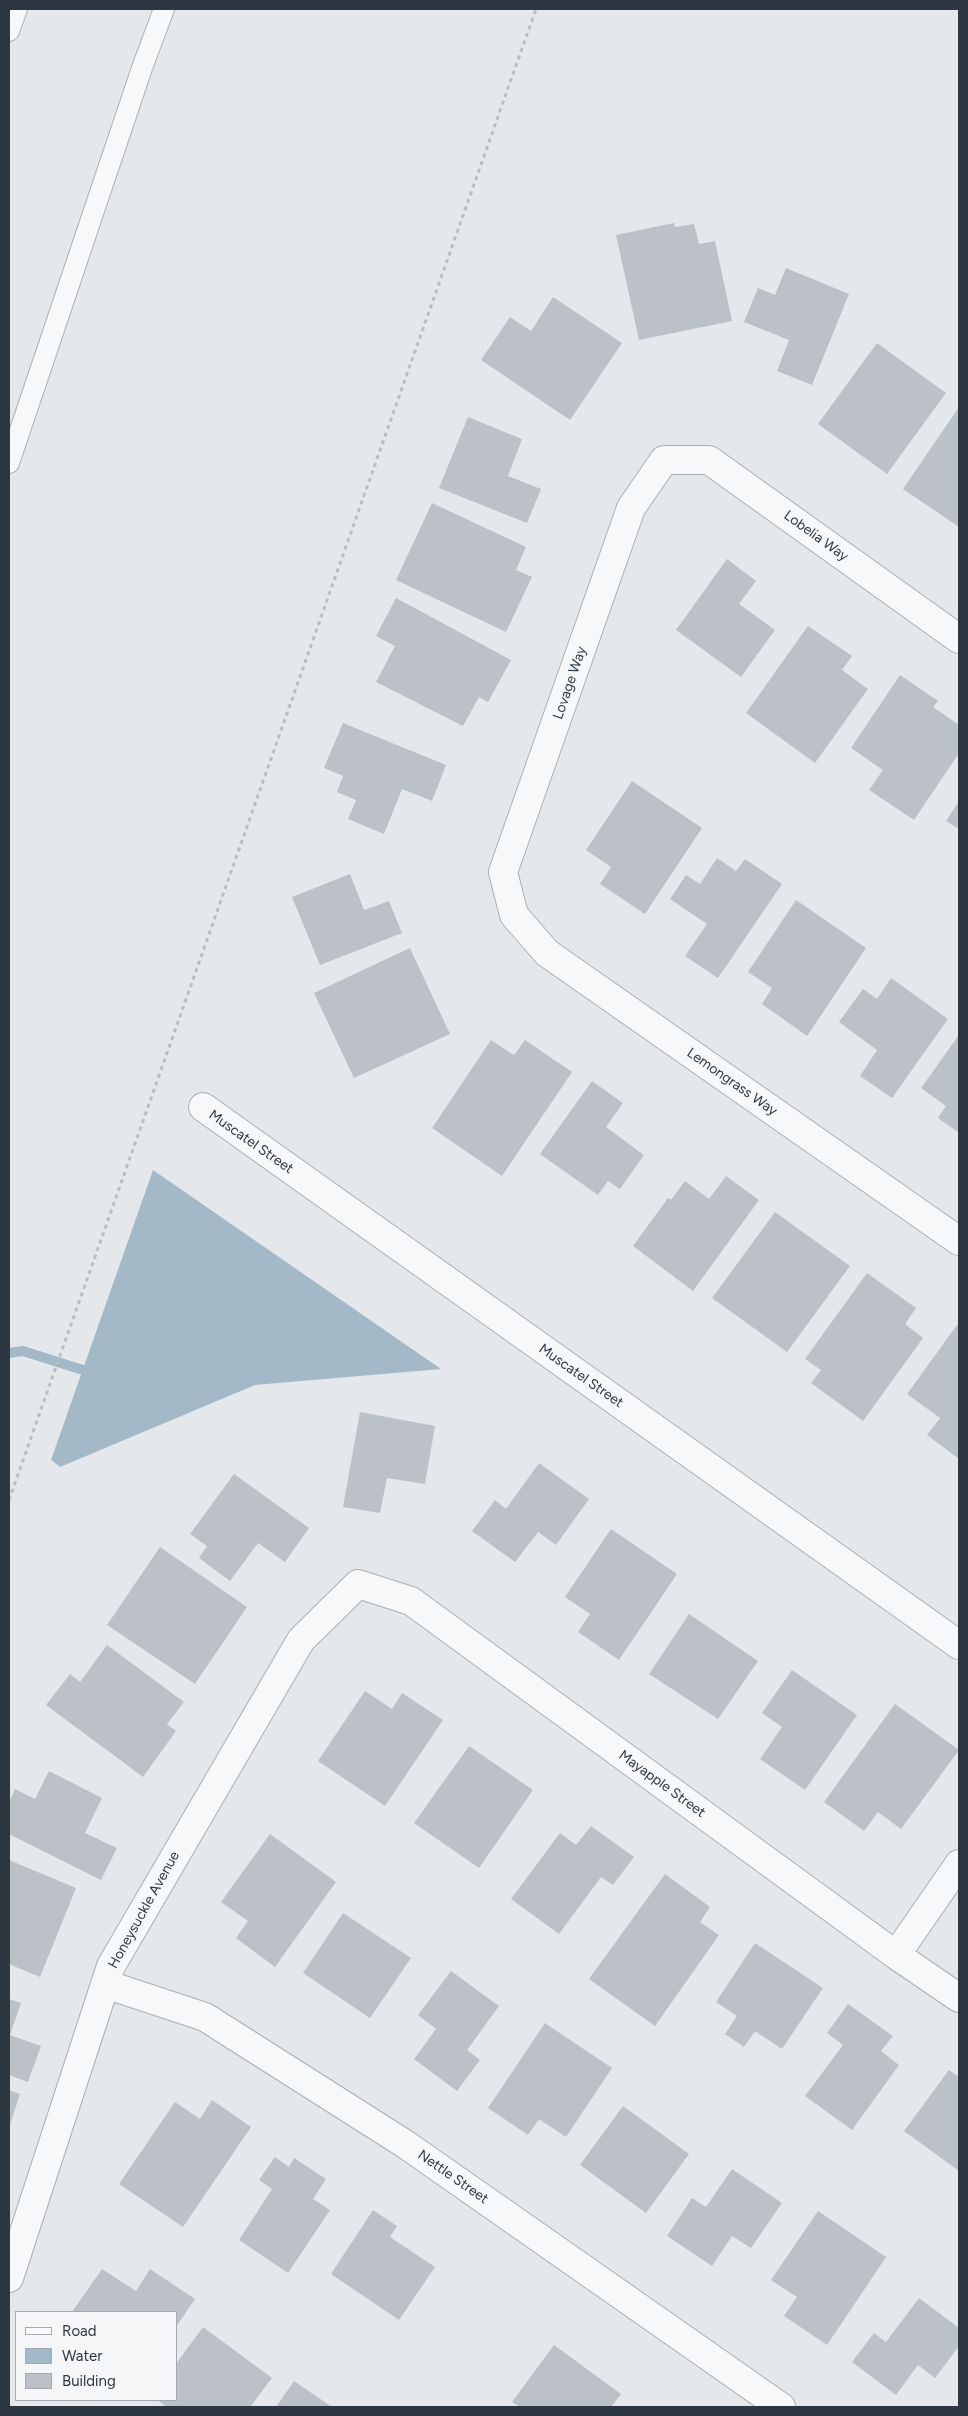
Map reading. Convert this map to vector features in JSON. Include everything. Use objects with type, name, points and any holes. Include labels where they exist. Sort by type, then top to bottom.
[{"type":"street","name":"Lobelia Way","points":[[664,460],[710,460],[959,639]]},
{"type":"street","name":"Lovage Way","points":[[514,915],[503,872],[632,508],[664,460]]},
{"type":"street","name":"Lemongrass Way","points":[[514,915],[547,953],[959,1240]]},
{"type":"street","name":"Muscatel Street","points":[[203,1107],[959,1645]]},
{"type":"street","name":"Mayapple Street","points":[[358,1584],[411,1601],[896,1955],[959,1998]]},
{"type":"street","name":"Honeysuckle Avenue","points":[[9,2278],[105,1984],[116,1958],[301,1640],[358,1584]]},
{"type":"street","points":[[896,1955],[959,1864]]},
{"type":"street","name":"Nettle Street","points":[[105,1984],[205,2017],[405,2144],[781,2407]]},
{"type":"lane","points":[[9,31],[16,9]]},
{"type":"lane","points":[[9,462],[142,68],[164,9]]},
{"type":"path","points":[[9,1500],[536,9]]},
{"type":"water","points":[[153,1170],[441,1369],[255,1385],[60,1467],[51,1460]]},
{"type":"building","points":[[674,223],[675,227],[694,224],[699,244],[715,241],[732,321],[639,340],[616,235]]},
{"type":"building","points":[[786,268],[849,294],[812,385],[777,371],[789,340],[744,322],[758,288],[775,295]]},
{"type":"building","points":[[553,297],[622,343],[570,420],[481,360],[510,317],[531,331]]},
{"type":"building","points":[[877,343],[946,393],[887,474],[818,424]]},
{"type":"building","points":[[959,407],[959,527],[903,489]]},
{"type":"building","points":[[468,417],[522,439],[508,476],[541,489],[527,523],[439,488]]},
{"type":"building","points":[[432,503],[526,547],[516,570],[532,577],[506,632],[396,580]]},
{"type":"building","points":[[727,559],[756,581],[739,604],[775,630],[741,677],[676,630]]},
{"type":"building","points":[[396,598],[511,660],[488,702],[479,697],[463,726],[376,682],[395,646],[376,636]]},
{"type":"building","points":[[808,626],[852,656],[842,670],[868,689],[815,763],[746,713]]},
{"type":"building","points":[[900,675],[938,701],[933,707],[959,725],[959,753],[914,820],[869,790],[883,770],[851,748]]},
{"type":"building","points":[[343,723],[446,765],[432,801],[402,789],[384,834],[348,819],[356,800],[337,792],[343,776],[324,768]]},
{"type":"building","points":[[632,781],[702,828],[645,914],[600,884],[611,867],[586,850]]},
{"type":"building","points":[[959,801],[959,829],[946,821]]},
{"type":"building","points":[[717,858],[736,871],[745,859],[782,884],[718,978],[685,956],[707,924],[670,899],[686,875],[700,884]]},
{"type":"building","points":[[350,874],[364,910],[389,901],[402,933],[320,965],[292,897]]},
{"type":"building","points":[[796,900],[866,948],[807,1036],[762,1004],[772,988],[748,972]]},
{"type":"building","points":[[410,948],[450,1034],[354,1078],[314,993]]},
{"type":"building","points":[[891,978],[948,1019],[892,1098],[860,1076],[877,1050],[839,1022],[863,989],[877,999]]},
{"type":"building","points":[[959,1035],[959,1133],[938,1118],[946,1106],[921,1088]]},
{"type":"building","points":[[491,1040],[514,1055],[525,1040],[572,1072],[502,1176],[432,1128]]},
{"type":"building","points":[[592,1081],[623,1103],[606,1127],[644,1155],[620,1189],[608,1181],[598,1195],[540,1154]]},
{"type":"building","points":[[726,1176],[759,1200],[693,1291],[633,1246],[668,1198],[671,1200],[685,1181],[709,1199]]},
{"type":"building","points":[[775,1212],[850,1266],[787,1352],[712,1298]]},
{"type":"building","points":[[867,1273],[916,1308],[905,1324],[923,1338],[863,1421],[811,1383],[821,1370],[805,1359]]},
{"type":"building","points":[[957,1325],[959,1327],[959,1459],[927,1435],[940,1418],[907,1394]]},
{"type":"building","points":[[360,1412],[435,1426],[425,1484],[387,1478],[380,1513],[343,1507]]},
{"type":"building","points":[[539,1463],[589,1499],[556,1545],[538,1532],[515,1562],[472,1531],[495,1500],[506,1509]]},
{"type":"building","points":[[234,1474],[309,1528],[285,1562],[258,1543],[230,1581],[199,1558],[207,1546],[190,1534]]},
{"type":"building","points":[[611,1529],[677,1574],[619,1660],[578,1632],[590,1614],[565,1597]]},
{"type":"building","points":[[160,1547],[247,1607],[195,1684],[107,1625]]},
{"type":"building","points":[[689,1614],[758,1661],[718,1719],[649,1674]]},
{"type":"building","points":[[107,1645],[184,1702],[167,1724],[176,1731],[143,1777],[46,1705],[70,1674],[80,1682]]},
{"type":"building","points":[[792,1670],[857,1715],[805,1790],[760,1759],[782,1727],[762,1713]]},
{"type":"building","points":[[365,1691],[392,1709],[402,1693],[443,1720],[385,1806],[318,1761]]},
{"type":"building","points":[[895,1704],[959,1750],[901,1829],[878,1812],[864,1831],[824,1802]]},
{"type":"building","points":[[469,1746],[533,1790],[479,1868],[414,1823]]},
{"type":"building","points":[[49,1771],[102,1798],[85,1833],[117,1848],[101,1880],[9,1834],[9,1802],[15,1789],[35,1799]]},
{"type":"building","points":[[591,1826],[634,1857],[613,1885],[601,1877],[559,1934],[511,1899],[560,1833],[576,1845]]},
{"type":"building","points":[[270,1834],[336,1882],[275,1967],[236,1938],[248,1921],[221,1902]]},
{"type":"building","points":[[9,1860],[76,1888],[40,1977],[9,1964]]},
{"type":"building","points":[[665,1874],[710,1907],[700,1922],[719,1935],[655,2026],[589,1979]]},
{"type":"building","points":[[343,1913],[411,1958],[370,2018],[303,1973]]},
{"type":"building","points":[[755,1943],[823,1988],[782,2049],[755,2031],[744,2047],[725,2034],[737,2016],[716,2002]]},
{"type":"building","points":[[451,1971],[499,2006],[467,2050],[480,2060],[457,2091],[414,2059],[436,2029],[418,2015]]},
{"type":"building","points":[[9,1999],[21,2003],[10,2035],[41,2046],[28,2082],[9,2075]]},
{"type":"building","points":[[848,2004],[893,2036],[881,2051],[899,2065],[852,2130],[805,2096],[843,2045],[827,2033]]},
{"type":"building","points":[[545,2023],[612,2068],[566,2137],[539,2119],[528,2135],[488,2108]]},
{"type":"building","points":[[949,2070],[959,2077],[959,2171],[904,2131]]},
{"type":"building","points":[[9,2090],[20,2094],[9,2128]]},
{"type":"building","points":[[212,2100],[251,2127],[183,2227],[119,2184],[175,2102],[200,2119]]},
{"type":"building","points":[[623,2106],[689,2154],[646,2213],[580,2165]]},
{"type":"building","points":[[275,2157],[289,2167],[294,2158],[326,2179],[313,2199],[330,2210],[288,2273],[239,2240],[272,2189],[259,2180]]},
{"type":"building","points":[[732,2169],[782,2203],[751,2248],[732,2236],[712,2266],[667,2236],[692,2198],[706,2207]]},
{"type":"building","points":[[373,2210],[397,2226],[390,2237],[435,2267],[399,2320],[331,2274]]},
{"type":"building","points":[[818,2211],[886,2257],[827,2345],[784,2316],[797,2297],[771,2280]]},
{"type":"building","points":[[102,2269],[136,2291],[150,2269],[195,2299],[178,2324],[178,2311],[73,2311]]},
{"type":"building","points":[[919,2298],[959,2328],[959,2346],[935,2378],[918,2365],[896,2395],[852,2362],[874,2333],[886,2342]]},
{"type":"building","points":[[203,2327],[272,2378],[250,2407],[167,2407],[158,2401],[178,2401],[178,2361]]},
{"type":"building","points":[[554,2345],[621,2394],[611,2407],[520,2407],[512,2402]]},
{"type":"building","points":[[294,2381],[332,2407],[276,2407]]},
{"type":"waterway","points":[[9,1353],[23,1351],[83,1370]]}]
